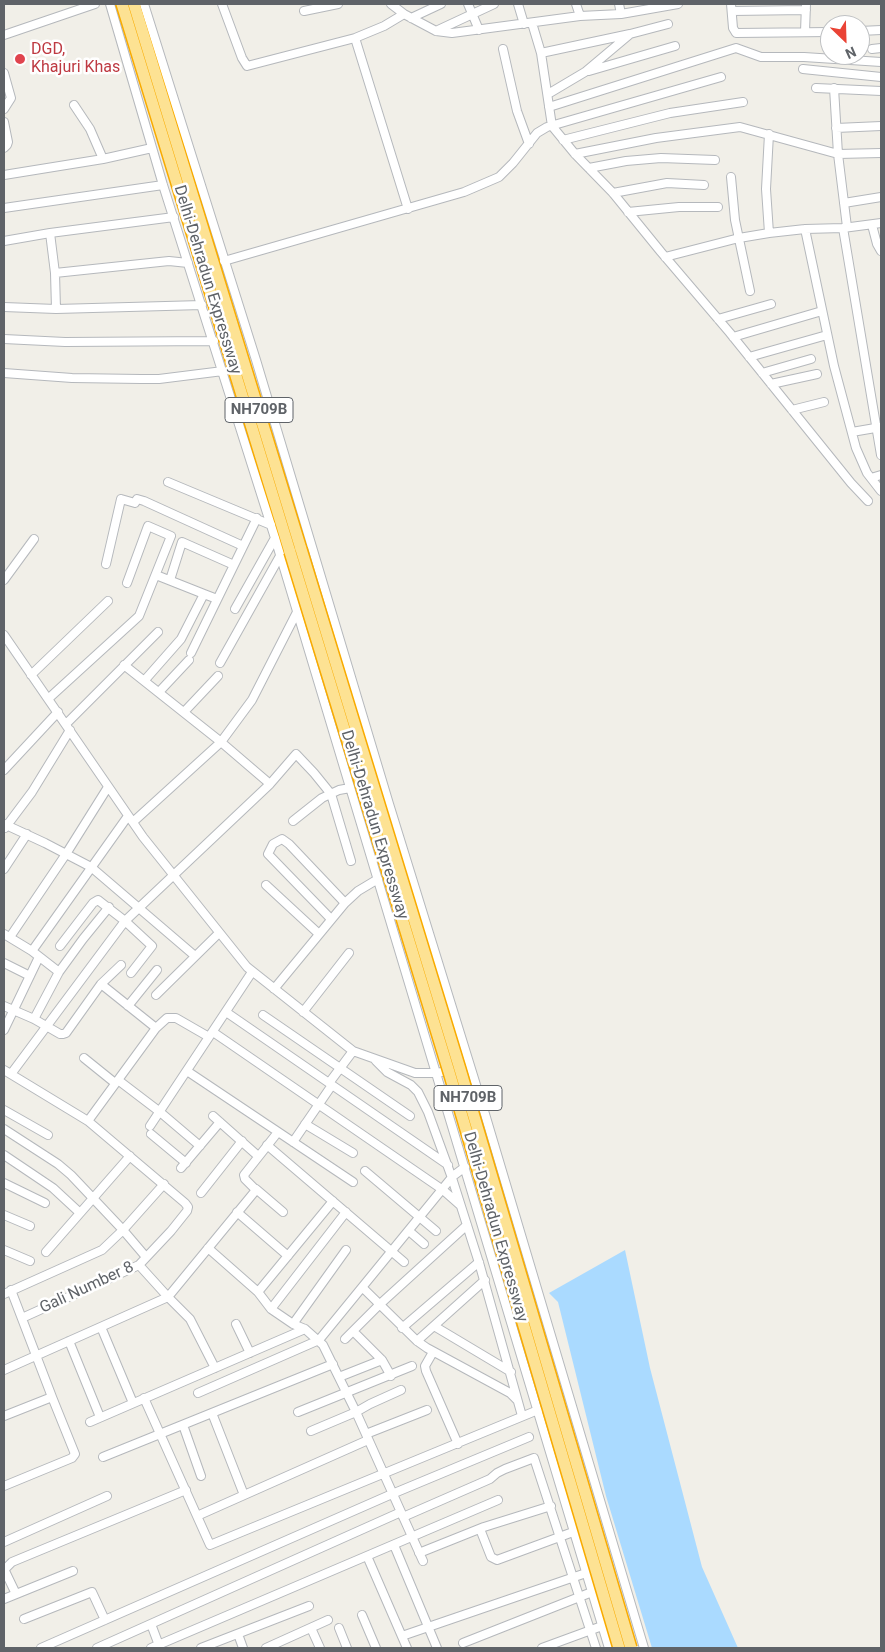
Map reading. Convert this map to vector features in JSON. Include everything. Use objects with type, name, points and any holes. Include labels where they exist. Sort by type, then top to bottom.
[{"type":"highway","name":"Delhi-Dehradun Expressway","points":[[122,4],[211,273],[234,310],[291,552],[463,1079],[631,1648]]},
{"type":"highway","name":"Delhi-Dehradun Expressway","points":[[134,4],[291,552],[449,1072],[619,1648]]},
{"type":"street","points":[[4,35],[95,4]]},
{"type":"street","points":[[110,4],[163,185],[275,538],[291,552],[297,612],[376,880],[437,1073],[457,1173],[461,1206],[485,1280],[518,1401]]},
{"type":"street","points":[[144,4],[227,260],[234,310],[471,1067],[644,1648]]},
{"type":"street","points":[[222,4],[244,63],[247,66],[355,38],[441,4]]},
{"type":"street","points":[[304,11],[338,4]]},
{"type":"street","points":[[391,4],[408,16],[436,31],[452,33],[580,16],[621,14],[650,6],[678,4]]},
{"type":"street","points":[[468,4],[480,30]]},
{"type":"street","points":[[436,31],[494,4]]},
{"type":"street","points":[[518,4],[540,53],[552,126],[575,154],[613,193],[851,483],[868,501]]},
{"type":"street","points":[[576,4],[580,16]]},
{"type":"street","points":[[619,4],[621,14]]},
{"type":"street","points":[[805,32],[806,7],[732,7],[733,28],[736,33],[820,32]]},
{"type":"street","points":[[540,53],[668,24]]},
{"type":"street","points":[[548,94],[585,72],[630,34]]},
{"type":"street","points":[[355,38],[408,209]]},
{"type":"street","points":[[585,72],[675,46]]},
{"type":"street","points":[[549,107],[736,48],[757,57],[804,57],[881,62]]},
{"type":"street","points":[[872,49],[881,48]]},
{"type":"street","points":[[503,49],[517,111],[529,144]]},
{"type":"street","points":[[803,69],[881,77]]},
{"type":"street","points":[[4,73],[11,98],[4,109]]},
{"type":"street","points":[[227,260],[408,209],[487,184],[505,172],[537,133],[547,127],[721,77]]},
{"type":"street","points":[[816,88],[881,91]]},
{"type":"street","points":[[834,88],[845,228],[879,427],[881,454]]},
{"type":"street","points":[[563,140],[670,113],[743,102]]},
{"type":"street","points":[[74,105],[90,128],[103,159]]},
{"type":"street","points":[[4,122],[8,142],[4,148]]},
{"type":"street","points":[[836,128],[881,126]]},
{"type":"street","points":[[575,154],[656,138],[732,127],[746,127],[838,154],[881,153]]},
{"type":"street","points":[[769,134],[766,169],[769,233]]},
{"type":"street","points":[[4,174],[103,159],[152,148]]},
{"type":"street","points":[[589,168],[626,161],[652,159],[715,160]]},
{"type":"street","points":[[731,177],[739,238],[750,291]]},
{"type":"street","points":[[613,193],[666,183],[704,185]]},
{"type":"street","points":[[4,208],[163,185]]},
{"type":"street","points":[[844,203],[881,197]]},
{"type":"street","points":[[628,212],[679,207],[718,207]]},
{"type":"street","points":[[4,241],[174,217]]},
{"type":"street","points":[[665,257],[739,238],[769,233],[805,228],[845,228],[881,223]]},
{"type":"street","points":[[872,224],[877,244],[881,251]]},
{"type":"street","points":[[805,228],[827,335],[856,448],[871,478],[881,491]]},
{"type":"street","points":[[50,233],[55,274],[56,309]]},
{"type":"street","points":[[55,274],[169,261],[188,263]]},
{"type":"street","points":[[718,319],[770,304]]},
{"type":"street","points":[[4,307],[56,309],[202,305]]},
{"type":"street","points":[[733,337],[822,312]]},
{"type":"street","points":[[749,357],[827,335]]},
{"type":"street","points":[[4,339],[65,342],[214,341]]},
{"type":"street","points":[[762,373],[811,359]]},
{"type":"street","points":[[4,373],[72,378],[159,379],[223,371]]},
{"type":"street","points":[[771,384],[818,374]]},
{"type":"street","points":[[792,410],[824,402]]},
{"type":"street","points":[[852,432],[879,427]]},
{"type":"street","points":[[871,478],[881,474]]},
{"type":"street","points":[[168,482],[271,525]]},
{"type":"street","points":[[106,564],[122,498],[136,503],[137,499],[243,546]]},
{"type":"street","points":[[159,692],[190,656],[257,518]]},
{"type":"street","points":[[48,699],[139,616],[171,536],[148,526],[128,583]]},
{"type":"street","points":[[235,609],[275,538]]},
{"type":"street","points":[[4,580],[34,539]]},
{"type":"street","points":[[170,580],[182,542],[234,566]]},
{"type":"street","points":[[220,663],[291,552]]},
{"type":"street","points":[[156,575],[217,599]]},
{"type":"street","points":[[144,681],[181,639],[204,594]]},
{"type":"street","points":[[31,675],[108,601]]},
{"type":"street","points":[[32,951],[91,867],[130,819],[221,742],[252,700],[297,612]]},
{"type":"street","points":[[158,632],[124,665],[68,727],[32,792],[5,826],[27,834],[91,867],[195,956]]},
{"type":"street","points":[[5,640],[58,712],[130,819],[173,876],[252,972],[353,1051],[415,1073],[437,1073],[471,1067]]},
{"type":"street","points":[[124,665],[221,742],[270,784]]},
{"type":"street","points":[[184,712],[218,676]]},
{"type":"street","points":[[4,770],[58,712]]},
{"type":"street","points":[[4,1486],[75,1457],[75,1452],[22,1318],[7,1292],[102,1250],[123,1230],[164,1184],[88,1121],[7,1072],[46,1026],[125,921],[270,784],[296,754],[334,792],[351,861]]},
{"type":"street","points":[[59,972],[32,951],[7,936],[66,854],[108,787]]},
{"type":"street","points":[[293,821],[322,798],[334,792],[350,788]]},
{"type":"street","points":[[4,869],[27,834]]},
{"type":"street","points":[[331,918],[268,854],[270,847],[282,839],[289,844],[345,903]]},
{"type":"street","points":[[274,989],[345,903],[376,880]]},
{"type":"street","points":[[266,885],[313,931],[319,934]]},
{"type":"street","points":[[60,946],[96,900],[100,901],[125,921],[152,947],[131,973]]},
{"type":"street","points":[[34,1019],[59,972],[82,939],[109,907]]},
{"type":"street","points":[[156,995],[219,933]]},
{"type":"street","points":[[303,1012],[349,952]]},
{"type":"street","points":[[4,1030],[39,957]]},
{"type":"street","points":[[4,963],[30,976]]},
{"type":"street","points":[[4,1006],[34,1019],[60,1034],[66,1032],[101,984],[121,965]]},
{"type":"street","points":[[128,1006],[157,970]]},
{"type":"street","points":[[220,1122],[183,1166],[151,1130],[160,1112],[252,972]]},
{"type":"street","points":[[101,984],[156,1028]]},
{"type":"street","points":[[226,1012],[457,1173],[595,1628],[596,1648]]},
{"type":"street","points":[[264,1015],[410,1116]]},
{"type":"street","points":[[88,1121],[156,1028],[171,1016],[211,1035],[319,1104],[443,1190],[461,1206]]},
{"type":"street","points":[[293,1142],[319,1104],[339,1068],[353,1051]]},
{"type":"street","points":[[84,1058],[160,1112],[200,1146]]},
{"type":"street","points":[[375,1059],[387,1072],[411,1085],[418,1092],[428,1112],[448,1165]]},
{"type":"street","points":[[187,1071],[353,1182]]},
{"type":"street","points":[[4,1110],[48,1135]]},
{"type":"street","points":[[213,1116],[258,1156]]},
{"type":"street","points":[[306,1124],[353,1153]]},
{"type":"street","points":[[4,1129],[58,1164],[93,1197],[146,1257]]},
{"type":"street","points":[[278,1132],[266,1145],[244,1176],[283,1212]]},
{"type":"street","points":[[201,1193],[242,1141]]},
{"type":"street","points":[[266,1145],[404,1262]]},
{"type":"street","points":[[4,1155],[53,1188],[80,1213]]},
{"type":"street","points":[[46,1252],[130,1156]]},
{"type":"street","points":[[365,1171],[436,1231]]},
{"type":"street","points":[[198,1393],[320,1340],[457,1173]]},
{"type":"street","points":[[4,1183],[45,1203]]},
{"type":"street","name":"Gali Number 8","points":[[22,1318],[139,1265],[171,1231],[188,1207],[164,1184]]},
{"type":"street","points":[[4,1370],[168,1297],[256,1189]]},
{"type":"street","points":[[258,1292],[333,1201]]},
{"type":"street","points":[[238,1212],[288,1256]]},
{"type":"street","points":[[271,1309],[346,1212]]},
{"type":"street","points":[[4,1215],[30,1226]]},
{"type":"street","points":[[345,1339],[379,1305],[468,1225]]},
{"type":"street","points":[[410,1231],[424,1244]]},
{"type":"street","points":[[208,1248],[258,1292],[271,1309],[320,1340],[356,1412],[422,1561]]},
{"type":"street","points":[[4,1250],[30,1261]]},
{"type":"street","points":[[293,1324],[346,1250]]},
{"type":"street","points":[[402,1328],[479,1262]]},
{"type":"street","points":[[139,1265],[190,1319],[215,1368]]},
{"type":"street","points":[[417,1341],[485,1280]]},
{"type":"street","points":[[363,1288],[417,1341],[433,1352],[510,1393],[529,1413]]},
{"type":"street","points":[[236,1324],[250,1353]]},
{"type":"street","points":[[434,1326],[511,1372]]},
{"type":"street","points":[[101,1327],[133,1403]]},
{"type":"street","points":[[90,1422],[305,1329]]},
{"type":"street","points":[[353,1331],[382,1360],[391,1376]]},
{"type":"street","points":[[69,1341],[100,1417]]},
{"type":"street","points":[[433,1352],[425,1366],[426,1371],[458,1444]]},
{"type":"street","points":[[339,1377],[382,1360]]},
{"type":"street","points":[[103,1457],[333,1364]]},
{"type":"street","points":[[298,1412],[412,1366]]},
{"type":"street","points":[[311,1431],[401,1390]]},
{"type":"street","points":[[4,1416],[52,1396]]},
{"type":"street","points":[[144,1398],[210,1545],[529,1413]]},
{"type":"street","points":[[198,1516],[427,1410]]},
{"type":"street","points":[[212,1413],[244,1495]]},
{"type":"street","points":[[183,1425],[201,1476]]},
{"type":"street","points":[[41,1648],[392,1494],[529,1437]]},
{"type":"street","points":[[97,1648],[402,1515],[490,1480],[497,1473],[534,1458],[550,1484],[551,1506],[567,1535],[595,1628],[609,1648]]},
{"type":"street","points":[[16,1594],[4,1569],[12,1562],[186,1490]]},
{"type":"street","points":[[4,1542],[107,1496]]},
{"type":"street","points":[[151,1624],[157,1647],[498,1500]]},
{"type":"street","points":[[419,1553],[480,1529],[551,1506]]},
{"type":"street","points":[[480,1529],[491,1557],[497,1560],[567,1535]]},
{"type":"street","points":[[394,1545],[437,1648]]},
{"type":"street","points":[[367,1556],[407,1648]]},
{"type":"street","points":[[4,1599],[73,1571]]},
{"type":"street","points":[[402,1636],[578,1576]]},
{"type":"street","points":[[24,1619],[92,1592],[105,1620]]},
{"type":"street","points":[[463,1643],[584,1594]]},
{"type":"street","points":[[201,1648],[309,1606]]},
{"type":"street","points":[[362,1615],[376,1648]]},
{"type":"street","points":[[266,1648],[328,1620]]},
{"type":"street","points":[[311,1628],[320,1648]]},
{"type":"street","points":[[339,1628],[347,1648]]},
{"type":"street","points":[[542,1648],[595,1628]]},
{"type":"street","points":[[238,1634],[243,1648]]},
{"type":"water","points":[[625,1250],[650,1368],[702,1567],[738,1648],[652,1648],[606,1496],[558,1302],[549,1293]]},
{"type":"place","name":"DGD, Khajuri Khas","points":[[20,59]]}]
